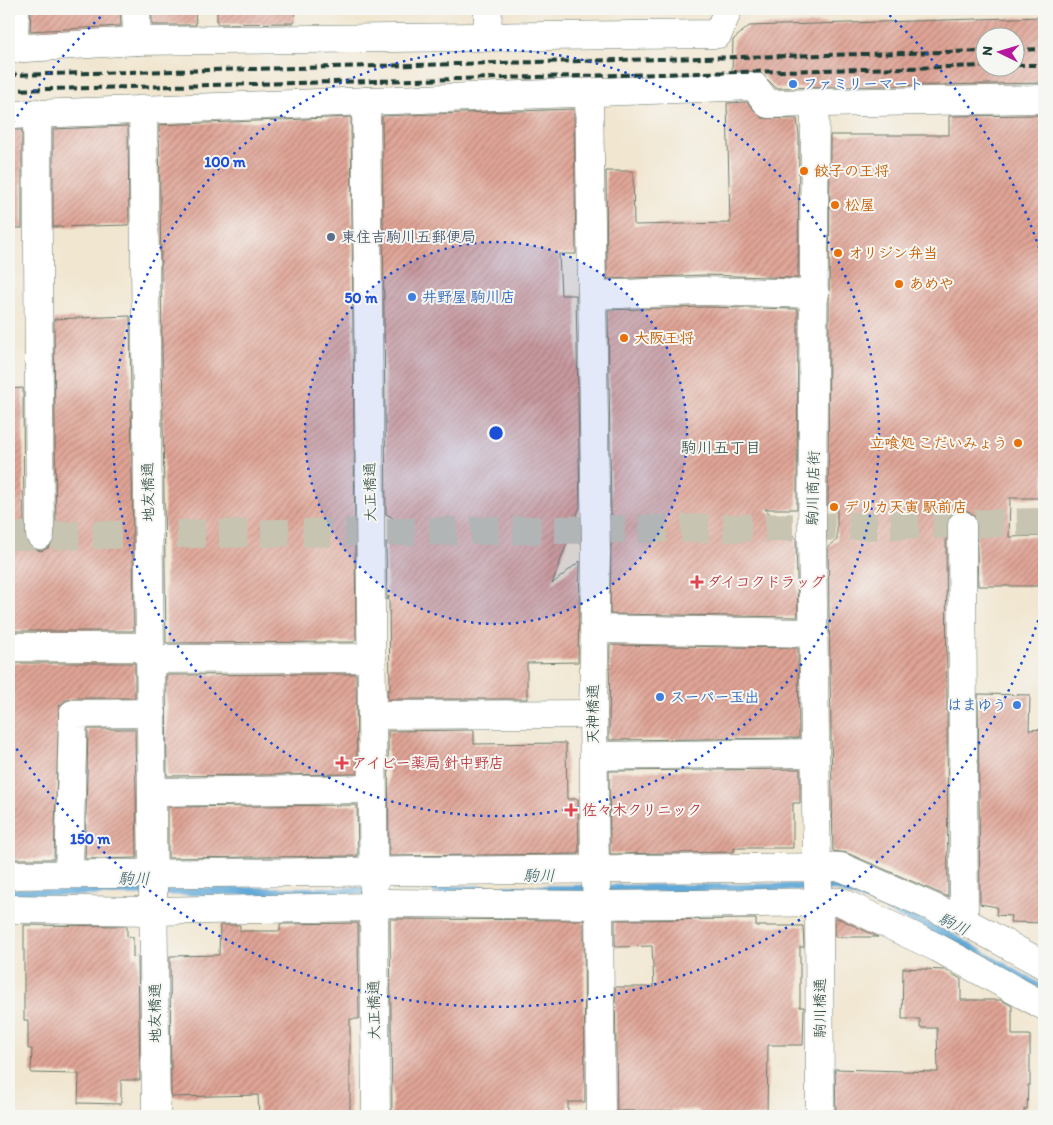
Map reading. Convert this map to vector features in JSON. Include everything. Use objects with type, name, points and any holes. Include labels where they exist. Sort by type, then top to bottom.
[{"type":"street","points":[[15,9],[12,49],[137,41],[718,34],[728,9]]},
{"type":"street","points":[[136,9],[137,41]]},
{"type":"street","points":[[486,37],[488,9]]},
{"type":"street","points":[[9,115],[754,86],[768,104],[1044,99]]},
{"type":"street","name":"天神橋通","points":[[589,92],[596,553],[593,714],[601,1116]]},
{"type":"street","name":"大正橋通","points":[[366,101],[376,1116]]},
{"type":"street","name":"駒川商店街","points":[[815,103],[814,633],[817,870]]},
{"type":"street","name":"地友橋通","points":[[143,109],[155,910],[156,1116]]},
{"type":"street","points":[[36,113],[40,535]]},
{"type":"street","points":[[592,283],[704,292],[815,294]]},
{"type":"street","points":[[962,525],[964,921]]},
{"type":"street","points":[[594,629],[814,633]]},
{"type":"street","points":[[9,647],[150,653],[372,658]]},
{"type":"street","points":[[69,874],[74,714],[152,713]]},
{"type":"street","points":[[372,715],[593,714]]},
{"type":"street","points":[[594,756],[815,753]]},
{"type":"street","points":[[153,792],[372,789]]},
{"type":"street","points":[[9,875],[154,875],[373,892],[386,903],[841,867],[964,921],[1044,965]]},
{"type":"street","name":"駒川橋通","points":[[817,870],[819,901],[820,1116]]},
{"type":"street","points":[[9,909],[155,910],[373,892],[597,887],[841,902],[938,948],[1044,1006]]},
{"type":"building","points":[[31,9],[120,9],[121,26],[30,31]]},
{"type":"building","points":[[152,9],[195,9],[196,25],[152,25]]},
{"type":"building","points":[[217,9],[295,9],[294,23],[217,24]]},
{"type":"building","points":[[1044,17],[1044,83],[776,88],[760,72],[732,71],[733,40],[749,26]]},
{"type":"building","points":[[747,102],[762,118],[797,119],[799,135],[798,278],[704,275],[607,279],[606,171],[633,171],[634,225],[730,223],[727,103]]},
{"type":"building","points":[[574,109],[576,254],[559,254],[561,295],[576,295],[580,507],[552,584],[580,561],[578,662],[527,663],[527,699],[388,699],[387,689],[390,691],[389,596],[387,600],[386,543],[402,523],[386,514],[382,116]]},
{"type":"building","points":[[1044,115],[1044,498],[1010,498],[1009,537],[1043,536],[1040,586],[978,586],[976,518],[970,512],[961,509],[954,512],[948,518],[946,525],[948,897],[847,853],[833,851],[828,547],[837,540],[837,508],[828,508],[830,135],[949,135],[949,116]]},
{"type":"building","points":[[351,117],[356,640],[354,642],[166,643],[159,125]]},
{"type":"building","points":[[128,126],[129,225],[53,227],[53,129]]},
{"type":"building","points":[[9,130],[22,130],[22,228],[9,228]]},
{"type":"building","points":[[704,307],[798,309],[797,509],[765,509],[796,538],[798,617],[610,614],[611,535],[622,526],[611,514],[608,310]]},
{"type":"building","points":[[130,316],[134,631],[9,631],[9,389],[23,388],[24,535],[26,542],[32,548],[41,551],[53,543],[56,535],[54,319]]},
{"type":"building","points":[[610,645],[798,648],[799,738],[609,740]]},
{"type":"building","points":[[9,663],[135,663],[135,698],[73,698],[59,706],[54,859],[9,859]]},
{"type":"building","points":[[356,674],[357,774],[167,776],[166,675]]},
{"type":"building","points":[[978,694],[1030,695],[1029,730],[1044,729],[1044,923],[1010,922],[1011,916],[996,915],[997,907],[980,904]]},
{"type":"building","points":[[88,729],[135,729],[137,858],[85,859]]},
{"type":"building","points":[[474,730],[474,744],[566,743],[567,799],[578,799],[579,854],[389,856],[388,731]]},
{"type":"building","points":[[800,769],[800,803],[793,803],[793,848],[734,848],[734,852],[610,854],[609,771]]},
{"type":"building","points":[[357,805],[358,856],[168,858],[168,807]]},
{"type":"building","points":[[835,918],[838,918],[878,937],[835,937]]},
{"type":"building","points":[[390,919],[584,920],[585,1102],[568,1102],[568,1116],[392,1116]]},
{"type":"building","points":[[756,919],[756,926],[803,926],[804,947],[800,947],[800,1007],[804,1007],[803,1045],[768,1045],[767,1116],[699,1116],[699,1110],[617,1111],[615,987],[654,987],[652,946],[615,947],[615,920]]},
{"type":"building","points":[[358,923],[359,1019],[350,1019],[350,1116],[259,1116],[258,1095],[171,1097],[170,956],[219,955],[220,925],[240,925],[240,931],[280,931],[280,924]]},
{"type":"building","points":[[24,925],[127,926],[127,937],[133,937],[133,957],[138,956],[140,1080],[121,1080],[121,1104],[78,1103],[79,1074],[31,1073],[32,1049],[28,1049],[28,1020],[24,1020]]},
{"type":"building","points":[[903,968],[945,970],[961,979],[961,1000],[1001,1000],[1012,1006],[1012,1035],[1030,1035],[1030,1085],[1028,1085],[1027,1109],[1024,1109],[1024,1116],[836,1116],[835,1069],[938,1072],[937,1028],[920,1028],[920,1019],[902,1019]]},
{"type":"waterway","name":"駒川","points":[[436,890],[837,887],[871,900],[953,938],[1044,990]]},
{"type":"waterway","name":"駒川","points":[[9,892],[369,891]]},
{"type":"tunnel","points":[[9,536],[812,527],[1044,522]]},
{"type":"railway","points":[[1026,50],[1044,49]]},
{"type":"railway","points":[[9,75],[976,51]]},
{"type":"railway","points":[[1026,65],[1044,65]]},
{"type":"railway","points":[[9,90],[976,66]]},
{"type":"place","name":"ファミリーマート","points":[[793,84]]},
{"type":"place","name":"餃子の王将","points":[[804,171]]},
{"type":"place","name":"松屋","points":[[835,205]]},
{"type":"place","name":"東住吉駒川五郵便局","points":[[331,237]]},
{"type":"place","name":"オリジン弁当","points":[[838,253]]},
{"type":"place","name":"あめや","points":[[899,284]]},
{"type":"place","name":"井野屋 駒川店","points":[[412,297]]},
{"type":"place","name":"大阪王将","points":[[624,338]]},
{"type":"place","name":"立喰処 こだいみょう","points":[[1018,443]]},
{"type":"place","name":"デリカ天寅 駅前店","points":[[834,507]]},
{"type":"place","name":"ダイコクドラッグ","points":[[697,582]]},
{"type":"place","name":"スーパー玉出","points":[[660,697]]},
{"type":"place","name":"はまゆう","points":[[1017,705]]},
{"type":"place","name":"アイビー薬局 針中野店","points":[[342,763]]},
{"type":"place","name":"佐々木クリニック","points":[[571,810]]},
{"type":"district","name":"駒川五丁目","points":[[721,447]]}]
